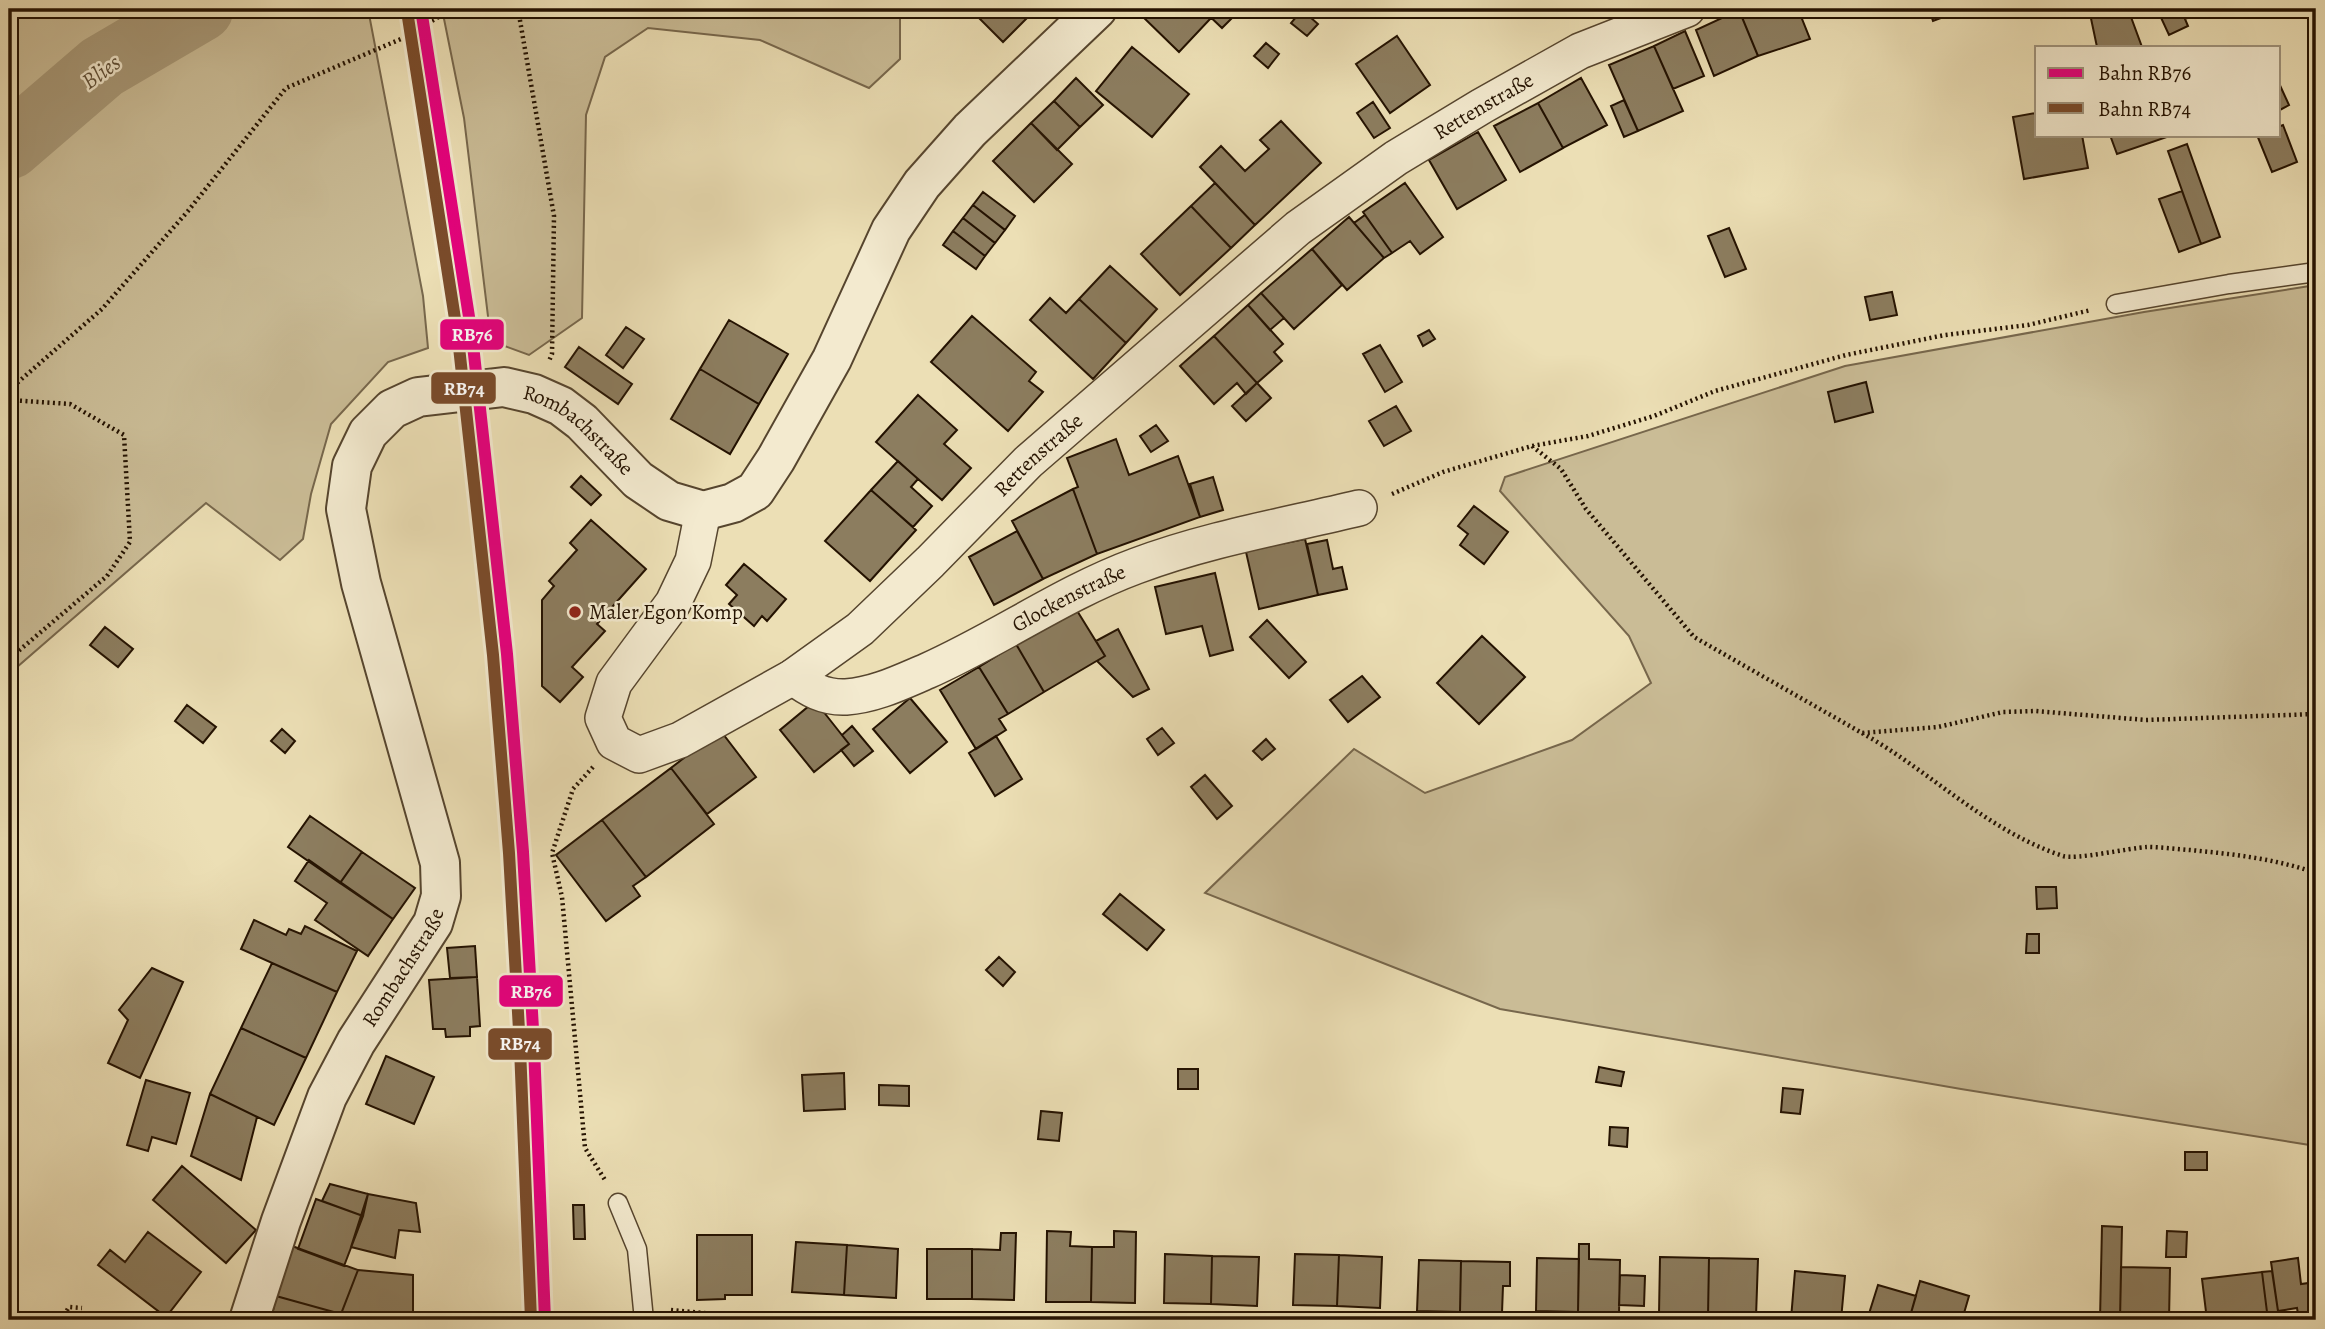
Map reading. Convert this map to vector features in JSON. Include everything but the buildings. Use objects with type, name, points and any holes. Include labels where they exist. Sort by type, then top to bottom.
[{"type":"street","points":[[614,742],[603,718],[614,683],[673,603],[693,561],[703,511],[733,503],[755,491],[832,359],[891,230],[922,184],[970,130],[1097,9]]},
{"type":"street","name":"Rettenstraße","points":[[614,742],[639,755],[680,740],[793,677],[860,629],[1028,462],[1298,228],[1396,158],[1482,106],[1580,51],[1687,9]]},
{"type":"street","name":"Rombachstraße","points":[[249,1320],[281,1221],[327,1097],[356,1042],[433,923],[441,896],[440,863],[361,583],[346,509],[352,466],[368,433],[392,409],[418,397],[504,387],[534,394],[561,406],[582,422],[638,480],[669,501],[703,511]]},
{"type":"street","name":"Glockenstraße","points":[[793,677],[813,692],[844,697],[886,689],[971,652],[1078,590],[1138,565],[1212,542],[1359,508]]},
{"type":"lane","points":[[2116,304],[2316,272]]},
{"type":"lane","points":[[618,1203],[637,1249],[643,1314]]},
{"type":"path","points":[[9,390],[102,309],[187,211],[286,88],[401,39],[452,9]]},
{"type":"path","points":[[518,9],[554,216],[552,354],[534,394]]},
{"type":"path","points":[[1359,508],[1443,472],[1532,446],[1588,436],[1654,416],[1715,391],[1846,355],[1945,335],[2028,325],[2116,304]]},
{"type":"path","points":[[9,400],[69,404],[124,435],[130,542],[107,576],[9,659]]},
{"type":"path","points":[[1532,446],[1561,469],[1586,509],[1693,637],[1891,749],[1976,812],[2066,857],[2149,847],[2253,857],[2297,866],[2316,873]]},
{"type":"path","points":[[1863,733],[1938,727],[2003,712],[2035,711],[2146,720],[2316,714]]},
{"type":"path","points":[[614,742],[573,789],[552,853],[562,898],[585,1147],[618,1203]]},
{"type":"path","points":[[9,1136],[13,1157],[9,1164]]},
{"type":"path","points":[[61,1320],[69,1307],[82,1308]]},
{"type":"path","points":[[643,1314],[781,1320]]},
{"type":"shaded area","points":[[9,9],[368,9],[423,296],[428,348],[388,362],[331,424],[311,494],[303,539],[280,560],[206,503],[9,674]]},
{"type":"shaded area","points":[[442,9],[900,9],[900,59],[869,88],[760,40],[648,28],[605,57],[586,115],[582,318],[529,355],[491,341],[464,118]]},
{"type":"shaded area","points":[[2316,285],[2316,1146],[1961,1089],[1500,1009],[1205,893],[1354,749],[1425,793],[1572,740],[1651,683],[1629,636],[1500,491],[1505,477],[1845,366],[2144,312]]},
{"type":"waterway","name":"Blies","points":[[9,147],[102,67],[201,9]]},
{"type":"rail line","name":"RB76","points":[[421,9],[472,336],[507,654],[523,852],[545,1320]]},
{"type":"rail line","name":"RB74","points":[[407,11],[458,338],[493,655],[509,853],[531,1320]]},
{"type":"place","name":"Maler Egon Komp","points":[[575,612]]}]
